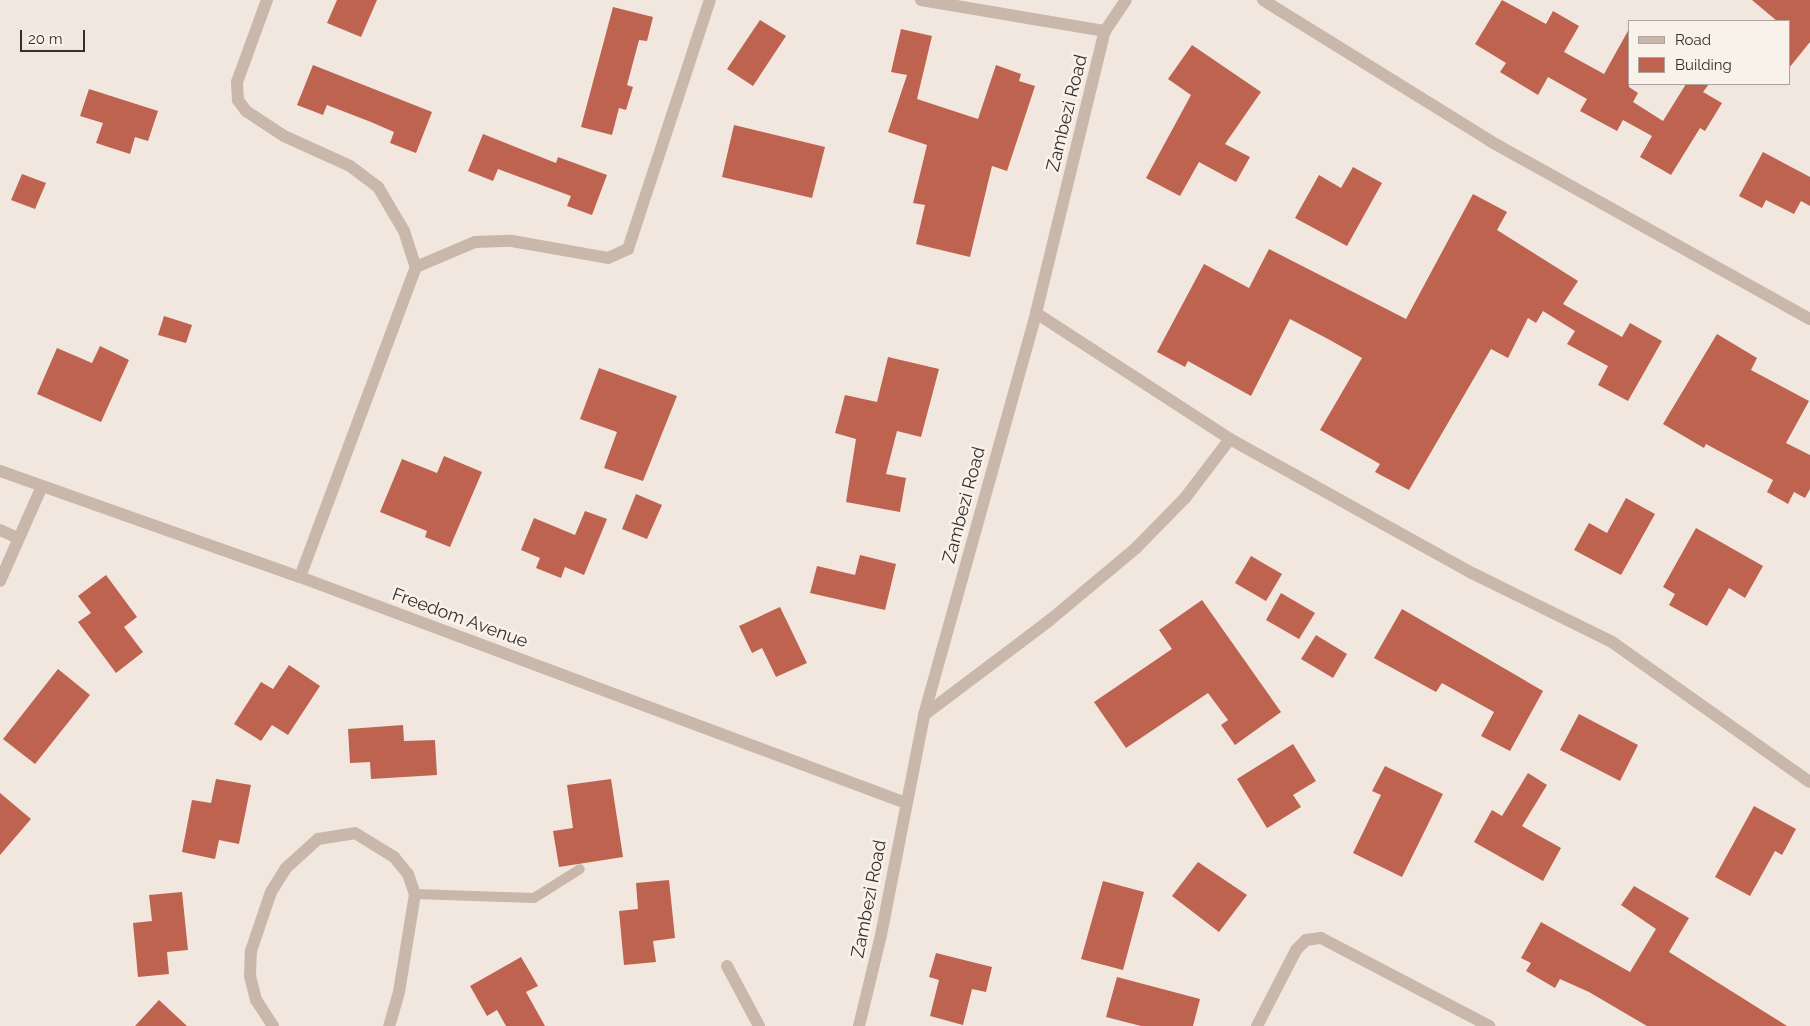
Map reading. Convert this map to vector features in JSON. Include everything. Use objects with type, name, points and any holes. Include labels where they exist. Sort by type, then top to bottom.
[{"type":"street","points":[[267,0],[236,82],[238,100],[246,112],[284,136],[350,166],[378,187],[404,231],[416,267],[300,577]]},
{"type":"street","points":[[416,267],[475,242],[512,241],[608,258],[628,249],[710,0]]},
{"type":"street","points":[[921,0],[1105,31]]},
{"type":"street","name":"Zambezi Road","points":[[859,1026],[881,935],[924,715],[1036,313],[1105,31],[1126,0]]},
{"type":"street","points":[[1263,0],[1490,141],[1810,319]]},
{"type":"street","points":[[1036,313],[1230,439],[1474,574],[1612,642],[1810,782]]},
{"type":"street","points":[[924,715],[1050,620],[1136,548],[1185,498],[1230,439]]},
{"type":"street","name":"Freedom Avenue","points":[[0,471],[300,577],[906,803]]},
{"type":"street","points":[[0,581],[42,486]]},
{"type":"street","points":[[0,530],[18,538]]},
{"type":"street","points":[[273,1026],[256,1000],[250,976],[251,951],[270,892],[303,851],[334,834],[355,832],[394,857],[408,874],[415,894],[399,992],[389,1026]]},
{"type":"street","points":[[1257,1026],[1296,950],[1306,940],[1321,938],[1489,1026]]},
{"type":"street","points":[[727,966],[759,1026]]},
{"type":"lane","points":[[415,894],[534,898],[580,869]]},
{"type":"building","points":[[337,0],[377,0],[361,37],[327,23]]},
{"type":"building","points":[[1502,0],[1546,24],[1553,11],[1579,26],[1564,52],[1604,74],[1628,31],[1628,85],[1638,93],[1633,102],[1663,121],[1685,85],[1708,85],[1703,92],[1722,103],[1705,131],[1700,128],[1671,175],[1640,157],[1652,136],[1623,120],[1617,131],[1580,111],[1587,99],[1548,77],[1538,95],[1500,72],[1506,63],[1475,44]]},
{"type":"building","points":[[1752,0],[1810,0],[1810,42],[1790,67],[1790,20],[1776,20]]},
{"type":"building","points":[[613,7],[653,17],[647,41],[639,40],[627,85],[633,87],[626,110],[619,108],[612,135],[581,127]]},
{"type":"building","points":[[760,20],[786,36],[753,86],[727,69]]},
{"type":"building","points":[[901,29],[932,36],[917,99],[978,119],[996,65],[1021,74],[1019,81],[1035,86],[1007,171],[992,166],[970,257],[916,244],[925,205],[913,203],[927,145],[888,132],[907,75],[891,72]]},
{"type":"building","points":[[1192,45],[1261,92],[1225,144],[1250,157],[1236,182],[1199,162],[1180,196],[1146,178],[1191,95],[1168,79]]},
{"type":"building","points":[[313,65],[432,112],[416,153],[390,143],[394,132],[371,122],[327,105],[323,115],[297,105]]},
{"type":"building","points":[[89,89],[158,111],[148,141],[135,137],[130,154],[96,143],[103,123],[80,116]]},
{"type":"building","points":[[734,125],[825,147],[812,198],[722,177]]},
{"type":"building","points":[[483,134],[556,163],[558,157],[607,175],[592,215],[567,206],[571,196],[498,169],[493,181],[468,171]]},
{"type":"building","points":[[1763,152],[1810,177],[1810,206],[1801,201],[1794,214],[1766,200],[1762,208],[1739,196]]},
{"type":"building","points":[[1353,167],[1382,183],[1347,246],[1295,218],[1319,175],[1341,188]]},
{"type":"building","points":[[22,174],[46,183],[35,209],[11,200]]},
{"type":"building","points":[[1473,194],[1507,212],[1497,230],[1578,281],[1563,304],[1622,337],[1630,323],[1662,341],[1628,401],[1598,385],[1608,366],[1567,344],[1575,331],[1543,311],[1536,323],[1528,318],[1508,358],[1491,349],[1409,490],[1375,472],[1380,464],[1320,430],[1362,358],[1328,339],[1290,319],[1251,396],[1188,361],[1185,367],[1157,352],[1204,264],[1249,288],[1269,249],[1406,319]]},
{"type":"building","points":[[164,316],[192,325],[186,343],[158,335]]},
{"type":"building","points":[[1717,334],[1757,358],[1751,370],[1809,401],[1786,443],[1810,455],[1810,489],[1805,498],[1794,492],[1788,504],[1767,492],[1773,480],[1706,444],[1704,448],[1663,424]]},
{"type":"building","points":[[100,346],[129,360],[101,422],[37,394],[57,348],[92,363]]},
{"type":"building","points":[[888,357],[939,369],[921,437],[897,431],[886,474],[906,478],[900,512],[846,502],[856,439],[835,433],[845,395],[877,402]]},
{"type":"building","points":[[599,368],[677,396],[643,481],[604,468],[617,432],[580,419]]},
{"type":"building","points":[[444,456],[482,472],[450,547],[425,537],[427,531],[380,512],[402,459],[437,473]]},
{"type":"building","points":[[636,494],[662,505],[647,539],[622,529]]},
{"type":"building","points":[[1626,498],[1655,514],[1621,575],[1574,550],[1589,523],[1607,533]]},
{"type":"building","points":[[585,511],[607,519],[584,575],[565,567],[561,578],[536,568],[540,558],[521,550],[534,518],[575,535]]},
{"type":"building","points":[[1696,528],[1763,566],[1745,598],[1729,588],[1707,626],[1669,605],[1675,594],[1663,587]]},
{"type":"building","points":[[860,555],[896,564],[885,610],[810,593],[817,566],[855,575]]},
{"type":"building","points":[[1251,556],[1282,574],[1266,601],[1235,583]]},
{"type":"building","points":[[106,575],[137,617],[124,627],[143,652],[116,673],[78,622],[91,613],[78,596]]},
{"type":"building","points":[[1281,593],[1315,613],[1299,639],[1266,620]]},
{"type":"building","points":[[1202,600],[1281,712],[1235,745],[1221,725],[1228,720],[1208,693],[1126,748],[1094,702],[1172,649],[1159,630]]},
{"type":"building","points":[[780,607],[807,663],[776,677],[762,648],[752,653],[739,626]]},
{"type":"building","points":[[1402,609],[1543,691],[1510,751],[1481,736],[1494,712],[1442,683],[1436,692],[1374,658]]},
{"type":"building","points":[[1316,635],[1347,654],[1333,678],[1301,659]]},
{"type":"building","points":[[289,665],[320,686],[288,735],[272,725],[261,741],[234,724],[261,682],[273,689]]},
{"type":"building","points":[[58,669],[90,695],[35,764],[3,739]]},
{"type":"building","points":[[1579,714],[1638,745],[1620,781],[1560,750]]},
{"type":"building","points":[[403,725],[404,741],[435,740],[437,775],[371,779],[370,762],[350,763],[348,729]]},
{"type":"building","points":[[1293,744],[1316,781],[1293,795],[1301,807],[1267,828],[1237,779]]},
{"type":"building","points":[[1385,766],[1443,794],[1402,877],[1353,853],[1381,795],[1372,791]]},
{"type":"building","points":[[1528,773],[1547,785],[1522,826],[1561,848],[1543,881],[1474,842],[1492,810],[1502,816]]},
{"type":"building","points":[[216,779],[251,785],[239,844],[219,840],[215,859],[182,852],[192,800],[211,803]]},
{"type":"building","points":[[611,779],[623,857],[559,867],[553,831],[573,828],[567,785]]},
{"type":"building","points":[[0,793],[31,819],[0,855]]},
{"type":"building","points":[[1754,806],[1796,829],[1782,855],[1775,851],[1750,896],[1715,877]]},
{"type":"building","points":[[1198,862],[1247,895],[1219,932],[1172,896]]},
{"type":"building","points":[[669,880],[675,938],[653,941],[656,962],[624,965],[619,911],[638,909],[636,883]]},
{"type":"building","points":[[1103,881],[1144,892],[1123,970],[1081,959]]},
{"type":"building","points":[[1634,886],[1689,918],[1669,952],[1787,1026],[1647,1026],[1589,992],[1560,979],[1555,988],[1526,971],[1531,963],[1521,958],[1541,922],[1630,972],[1656,929],[1621,905]]},
{"type":"building","points":[[182,892],[188,950],[167,952],[169,974],[138,977],[133,923],[152,921],[149,895]]},
{"type":"building","points":[[936,953],[992,967],[986,992],[972,989],[963,1025],[930,1016],[939,980],[929,977]]},
{"type":"building","points":[[521,957],[538,986],[526,992],[545,1026],[506,1026],[497,1010],[487,1016],[470,986]]},
{"type":"building","points":[[1117,977],[1200,999],[1193,1026],[1141,1026],[1106,1017]]},
{"type":"building","points":[[159,1000],[187,1026],[135,1026]]}]
